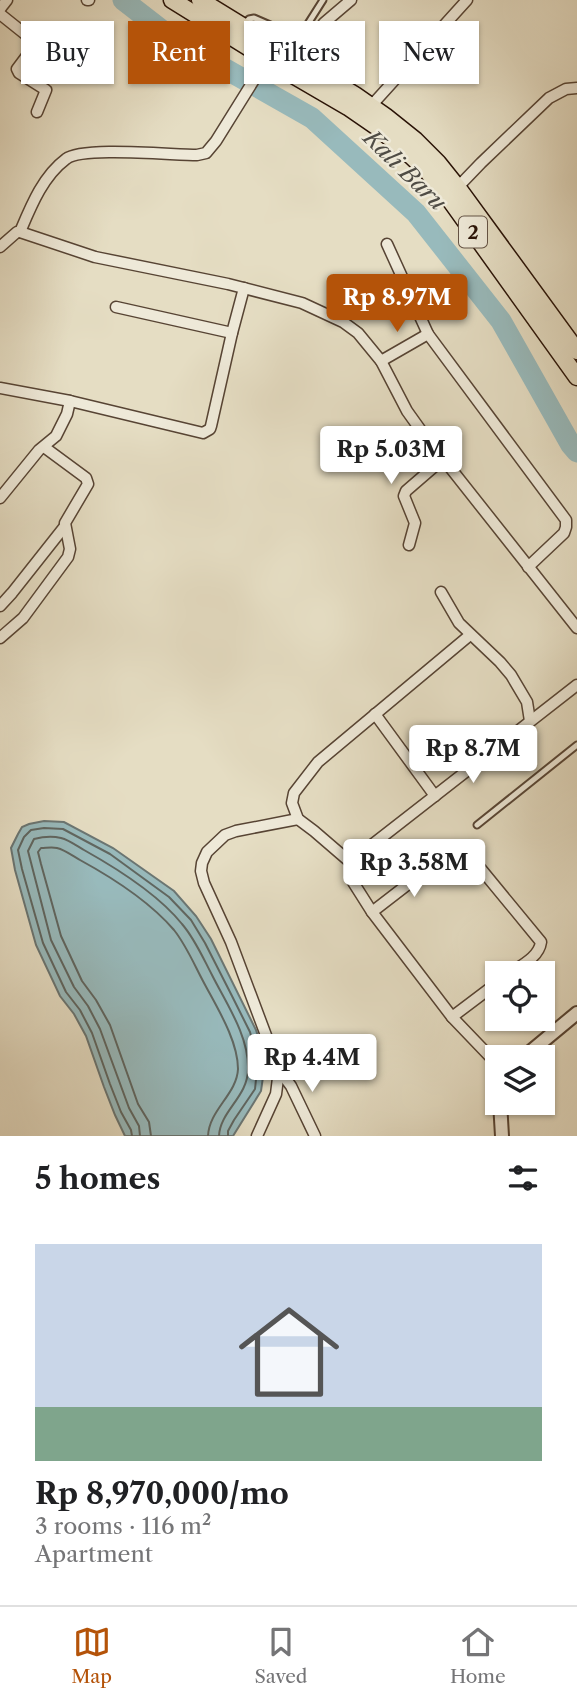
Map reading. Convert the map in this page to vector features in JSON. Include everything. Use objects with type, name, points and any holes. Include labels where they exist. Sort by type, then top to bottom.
[{"type":"highway","name":"2","points":[[172,0],[244,45]]},
{"type":"highway","name":"2","points":[[200,0],[244,28]]},
{"type":"highway","name":"2","points":[[318,84],[377,127],[453,192],[577,351]]},
{"type":"highway","name":"2","points":[[331,84],[371,106],[415,140],[438,163],[453,192],[577,377]]},
{"type":"street","points":[[7,0],[0,12],[35,42],[17,69],[46,90],[37,112]]},
{"type":"street","points":[[326,21],[351,0]]},
{"type":"street","points":[[371,106],[467,0]]},
{"type":"street","points":[[20,233],[33,202],[67,158],[97,151],[202,155],[214,145],[252,84]]},
{"type":"street","points":[[453,192],[549,98],[557,92],[577,88]]},
{"type":"street","points":[[0,247],[17,232],[95,257],[302,303],[343,322],[358,333],[381,361],[408,411],[443,459],[577,628]]},
{"type":"street","points":[[387,244],[428,334],[566,520],[564,533],[528,567]]},
{"type":"street","points":[[0,387],[203,433],[211,426],[244,288]]},
{"type":"street","points":[[116,307],[232,333]]},
{"type":"street","points":[[381,361],[428,334]]},
{"type":"street","points":[[0,498],[38,450],[57,436],[70,401]]},
{"type":"street","points":[[0,606],[65,526],[87,486],[86,478],[44,447]]},
{"type":"street","points":[[410,545],[415,523],[404,496],[406,491],[443,459]]},
{"type":"street","points":[[0,638],[23,618],[68,557],[70,550],[65,526]]},
{"type":"street","points":[[441,592],[458,623],[511,675],[527,702],[530,721]]},
{"type":"street","points":[[470,635],[318,762],[292,803],[298,819],[350,862],[353,882],[372,912],[452,1017],[485,1051]]},
{"type":"street","points":[[350,862],[577,685]]},
{"type":"street","points":[[375,714],[435,796]]},
{"type":"street","points":[[298,819],[225,835],[208,852],[201,871],[279,1070],[291,1086],[315,1136]]},
{"type":"street","points":[[372,912],[438,861]]},
{"type":"street","points":[[476,863],[540,938],[539,950],[526,961]]},
{"type":"street","points":[[452,1017],[485,992]]},
{"type":"street","points":[[538,1045],[577,1013]]},
{"type":"street","points":[[257,1136],[276,1094],[279,1070]]},
{"type":"street","points":[[501,1115],[502,1136]]},
{"type":"lane","points":[[310,21],[323,0]]},
{"type":"lane","points":[[477,825],[577,745]]},
{"type":"water","points":[[44,821],[64,822],[113,848],[174,891],[196,916],[211,939],[256,1030],[263,1052],[261,1091],[233,1136],[125,1136],[86,1036],[60,996],[36,945],[15,870],[11,848],[22,827]]},
{"type":"waterway","name":"Kali Baru","points":[[123,0],[176,41],[312,118],[416,213],[501,321],[577,452]]}]
